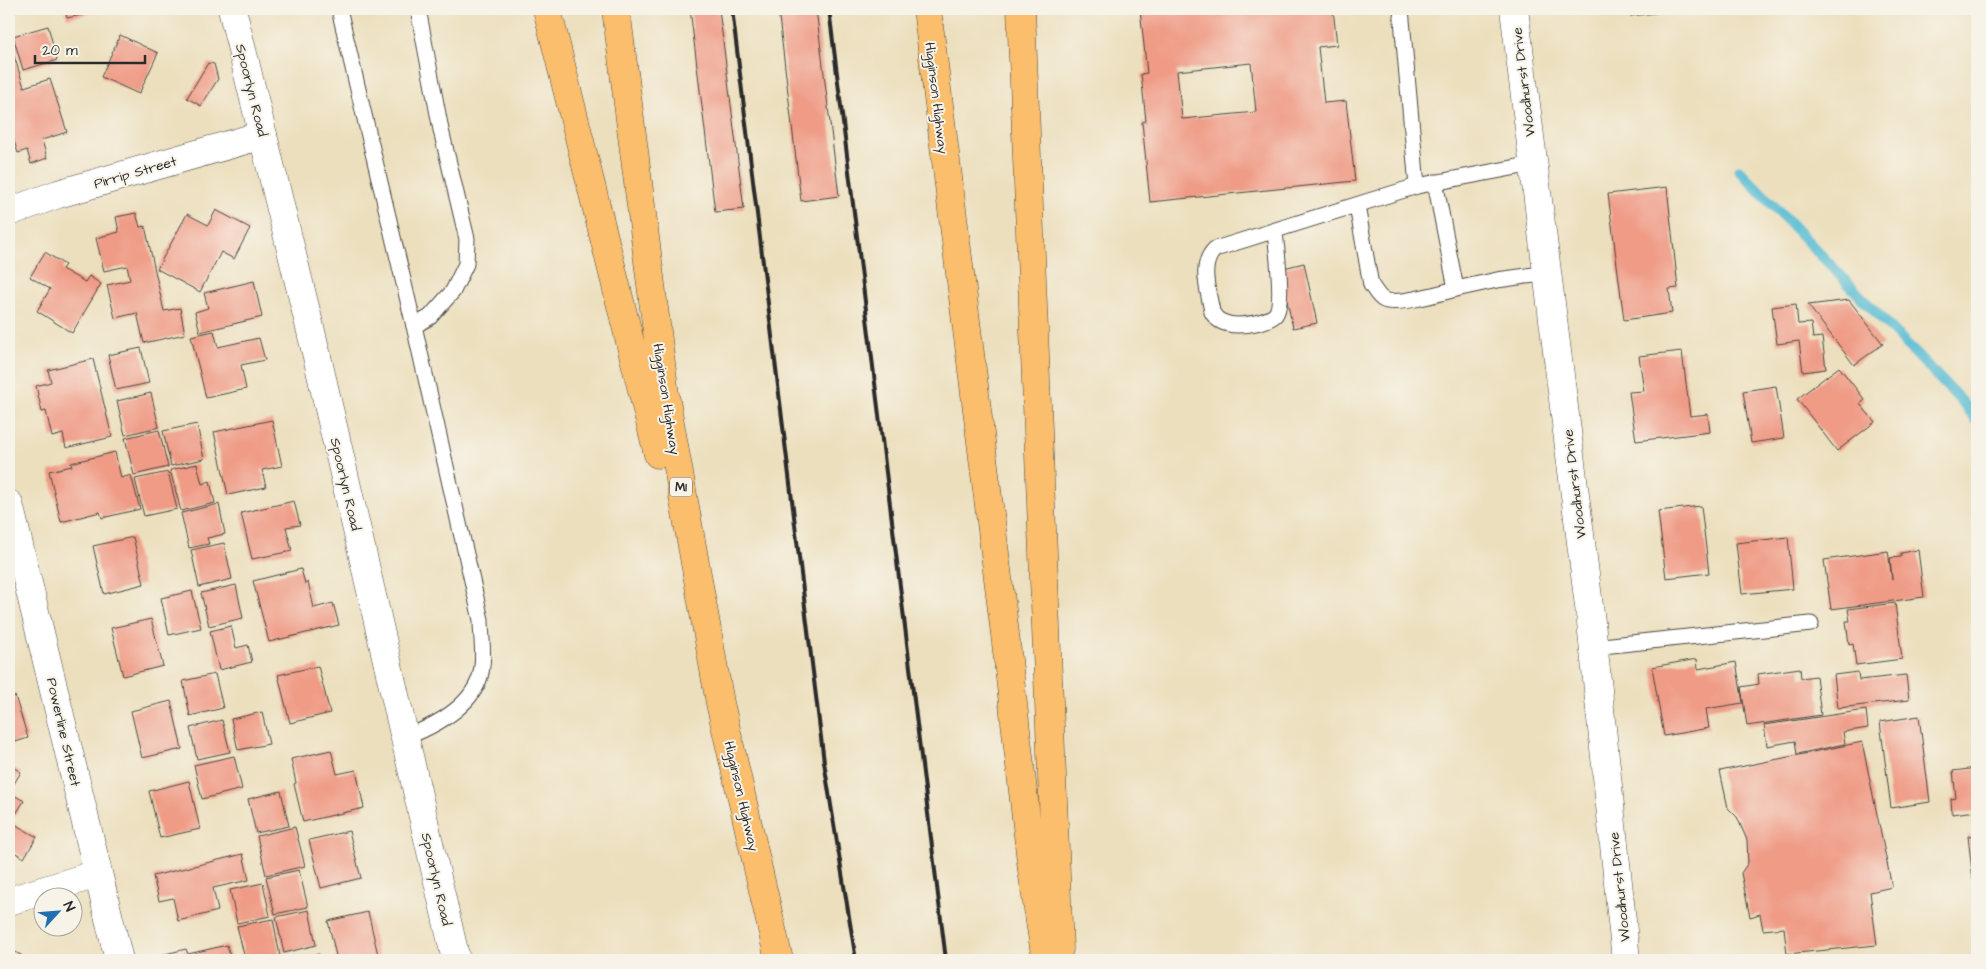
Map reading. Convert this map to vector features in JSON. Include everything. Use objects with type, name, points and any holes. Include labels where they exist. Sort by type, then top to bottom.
[{"type":"highway","points":[[547,9],[720,703]]},
{"type":"highway","name":"Higginson Highway","points":[[616,9],[665,396],[720,703],[779,960]]},
{"type":"highway","name":"Higginson Highway","points":[[926,9],[1005,634],[1032,870],[1046,960]]},
{"type":"highway","points":[[1021,9],[1060,960]]},
{"type":"street","name":"Spoorlyn Road","points":[[232,9],[315,348],[456,960]]},
{"type":"street","name":"Woodhurst Drive","points":[[1514,9],[1533,164],[1549,273],[1593,647],[1626,960]]},
{"type":"street","name":"Pirrip Street","points":[[9,212],[58,194],[262,135]]},
{"type":"street","name":"Powerline Street","points":[[9,504],[14,556],[58,705],[118,960]]},
{"type":"street","points":[[9,901],[97,874]]},
{"type":"lane","points":[[339,9],[481,620],[482,667],[474,690],[456,710],[430,728],[404,738]]},
{"type":"lane","points":[[414,326],[430,317],[453,291],[466,264],[467,239],[441,130],[418,9]]},
{"type":"lane","points":[[1401,9],[1417,186]]},
{"type":"lane","points":[[1275,231],[1280,290],[1278,308],[1275,314],[1265,320],[1238,325],[1225,324],[1215,317],[1212,312],[1205,271],[1208,258],[1218,247],[1357,206],[1417,186],[1533,164]]},
{"type":"lane","points":[[1435,182],[1456,289]]},
{"type":"lane","points":[[1357,206],[1371,284],[1376,293],[1383,299],[1391,302],[1428,297],[1497,280],[1549,273]]},
{"type":"lane","points":[[1593,647],[1811,624]]},
{"type":"building","points":[[65,9],[101,9],[102,11],[67,18]]},
{"type":"building","points":[[690,9],[719,9],[744,209],[715,212]]},
{"type":"building","points":[[778,9],[816,9],[839,196],[801,201]]},
{"type":"building","points":[[1140,9],[1333,9],[1337,45],[1318,47],[1324,103],[1346,101],[1355,181],[1150,202],[1142,122],[1146,121],[1141,74],[1147,73]],"holes":[[[1251,63],[1256,112],[1182,119],[1177,71]]]},
{"type":"building","points":[[1629,9],[1680,9],[1680,10],[1630,16]]},
{"type":"building","points":[[48,26],[57,60],[23,70],[13,36]]},
{"type":"building","points":[[120,35],[158,53],[139,94],[101,77]]},
{"type":"building","points":[[9,40],[24,87],[50,79],[67,132],[42,140],[47,158],[31,164],[27,150],[18,153],[13,138],[9,139]]},
{"type":"building","points":[[208,63],[214,64],[218,79],[201,106],[187,98]]},
{"type":"building","points":[[1667,187],[1678,288],[1669,289],[1672,313],[1624,320],[1608,194]]},
{"type":"building","points":[[216,210],[250,228],[234,259],[221,252],[200,292],[157,269],[187,214],[208,225]]},
{"type":"building","points":[[136,213],[140,227],[145,226],[164,311],[180,308],[185,334],[144,343],[137,313],[115,318],[107,285],[130,280],[127,266],[104,271],[96,238],[119,232],[116,217]]},
{"type":"building","points":[[45,252],[65,265],[62,269],[85,282],[89,276],[101,284],[72,333],[37,311],[50,289],[30,277]]},
{"type":"building","points":[[1304,263],[1317,323],[1293,328],[1280,269]]},
{"type":"building","points":[[254,281],[262,317],[200,332],[195,312],[208,308],[204,293]]},
{"type":"building","points":[[1849,300],[1883,344],[1854,365],[1808,305]]},
{"type":"building","points":[[1796,304],[1798,324],[1811,323],[1813,338],[1822,337],[1826,369],[1803,372],[1799,341],[1777,344],[1772,307]]},
{"type":"building","points":[[214,331],[218,347],[259,338],[265,360],[241,365],[246,389],[206,398],[191,336]]},
{"type":"building","points":[[141,348],[149,383],[116,390],[108,355]]},
{"type":"building","points":[[1682,351],[1690,416],[1708,414],[1710,432],[1636,441],[1629,392],[1644,391],[1639,356]]},
{"type":"building","points":[[93,359],[112,437],[66,448],[63,434],[52,437],[46,411],[42,412],[36,386],[51,382],[48,370]]},
{"type":"building","points":[[1839,367],[1865,400],[1860,404],[1875,422],[1837,451],[1797,399]]},
{"type":"building","points":[[1776,386],[1784,438],[1751,443],[1743,391]]},
{"type":"building","points":[[151,393],[159,427],[125,435],[117,401]]},
{"type":"building","points":[[272,420],[282,466],[262,470],[266,487],[228,495],[214,432]]},
{"type":"building","points":[[197,424],[204,459],[171,466],[163,431]]},
{"type":"building","points":[[159,430],[168,467],[134,475],[125,438]]},
{"type":"building","points":[[115,452],[121,478],[131,475],[140,509],[102,518],[100,512],[61,522],[49,471],[72,466],[71,463]]},
{"type":"building","points":[[197,464],[202,484],[210,481],[215,503],[181,511],[170,470]]},
{"type":"building","points":[[168,472],[177,509],[144,516],[135,479]]},
{"type":"building","points":[[294,501],[300,525],[286,527],[292,551],[252,559],[241,513]]},
{"type":"building","points":[[219,504],[225,534],[207,538],[209,544],[189,548],[181,513]]},
{"type":"building","points":[[1701,506],[1709,573],[1666,578],[1658,511]]},
{"type":"building","points":[[133,537],[144,584],[104,594],[93,546]]},
{"type":"building","points":[[1788,537],[1793,589],[1742,594],[1736,543]]},
{"type":"building","points":[[224,543],[232,579],[199,587],[191,550]]},
{"type":"building","points":[[1918,550],[1924,597],[1831,609],[1824,560],[1888,551],[1892,579],[1890,558],[1901,557],[1901,553]]},
{"type":"building","points":[[301,569],[305,584],[308,582],[314,608],[333,603],[339,625],[269,642],[253,581]]},
{"type":"building","points":[[236,585],[243,618],[209,626],[201,593]]},
{"type":"building","points":[[192,591],[201,628],[169,635],[161,598]]},
{"type":"building","points":[[1895,603],[1902,659],[1856,665],[1853,644],[1849,645],[1846,621],[1850,621],[1848,609]]},
{"type":"building","points":[[151,619],[163,666],[123,676],[111,628]]},
{"type":"building","points":[[231,626],[236,648],[248,645],[252,662],[219,670],[210,631]]},
{"type":"building","points":[[1697,659],[1698,669],[1736,662],[1743,703],[1706,709],[1709,728],[1664,736],[1652,667]]},
{"type":"building","points":[[318,666],[330,713],[290,723],[278,675]]},
{"type":"building","points":[[1800,668],[1801,678],[1816,676],[1821,715],[1747,726],[1741,687],[1759,684],[1758,674]]},
{"type":"building","points":[[1858,672],[1859,680],[1906,675],[1909,700],[1838,708],[1834,675]]},
{"type":"building","points":[[215,674],[223,708],[190,716],[183,681]]},
{"type":"building","points":[[15,696],[28,738],[9,744],[9,698]]},
{"type":"building","points":[[171,701],[182,749],[142,758],[131,711]]},
{"type":"building","points":[[1866,710],[1868,728],[1843,732],[1845,744],[1797,754],[1795,741],[1767,746],[1764,725]]},
{"type":"building","points":[[262,712],[269,744],[238,750],[231,719]]},
{"type":"building","points":[[1919,716],[1930,802],[1891,808],[1880,722]]},
{"type":"building","points":[[222,720],[230,752],[197,759],[190,728]]},
{"type":"building","points":[[1862,742],[1892,887],[1870,892],[1877,945],[1787,954],[1784,928],[1763,930],[1760,914],[1750,917],[1741,873],[1748,863],[1747,840],[1737,817],[1728,808],[1720,771]]},
{"type":"building","points":[[331,750],[337,774],[356,770],[364,808],[303,822],[294,784],[296,783],[291,759]]},
{"type":"building","points":[[234,756],[242,789],[202,799],[194,765]]},
{"type":"building","points":[[9,765],[21,772],[9,792]]},
{"type":"building","points":[[1977,768],[1977,811],[1952,814],[1951,799],[1956,798],[1953,771]]},
{"type":"building","points":[[189,781],[200,829],[160,838],[149,791]]},
{"type":"building","points":[[281,791],[289,826],[256,833],[248,799]]},
{"type":"building","points":[[9,792],[24,801],[11,822],[37,837],[24,858],[9,849]]},
{"type":"building","points":[[295,827],[305,866],[266,875],[257,836]]},
{"type":"building","points":[[349,831],[361,878],[321,888],[309,840]]},
{"type":"building","points":[[1977,835],[1977,880],[1973,880],[1968,836]]},
{"type":"building","points":[[243,854],[249,880],[213,888],[218,911],[178,921],[173,898],[159,901],[153,876]]},
{"type":"building","points":[[299,870],[308,907],[275,914],[266,877]]},
{"type":"building","points":[[263,883],[270,916],[237,923],[230,890]]},
{"type":"building","points":[[309,910],[316,945],[284,953],[276,917]]},
{"type":"building","points":[[368,912],[379,959],[337,960],[328,921]]},
{"type":"building","points":[[273,919],[280,956],[260,960],[245,959],[237,926]]},
{"type":"building","points":[[227,945],[231,960],[163,960],[161,955],[186,949],[188,954]]},
{"type":"building","points":[[14,951],[29,960],[9,960]]},
{"type":"building","points":[[319,954],[321,960],[297,960]]},
{"type":"waterway","points":[[1739,170],[1966,406],[1977,421]]},
{"type":"railway","points":[[732,9],[824,762],[856,960]]},
{"type":"railway","points":[[829,9],[946,960]]}]
